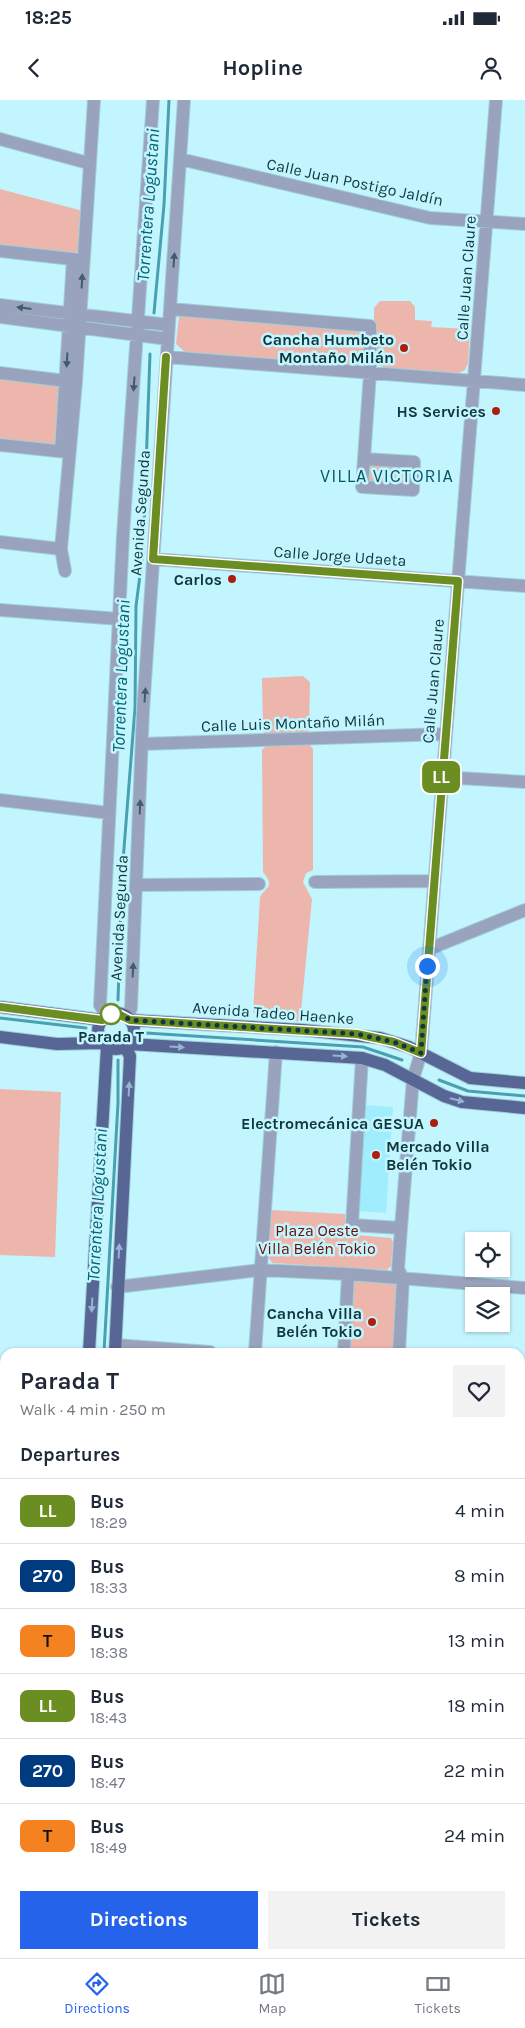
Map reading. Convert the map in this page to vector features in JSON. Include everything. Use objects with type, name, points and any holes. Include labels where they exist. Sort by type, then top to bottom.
[{"type":"main road","points":[[0,1008],[105,1018],[118,1014],[129,1019],[134,1032],[127,1045],[130,1056],[115,1348]]},
{"type":"main road","points":[[89,1348],[105,1045],[98,1030],[105,1018]]},
{"type":"main road","name":"Avenida Tadeo Haenke","points":[[129,1019],[357,1034],[402,1044],[470,1078],[525,1083]]},
{"type":"main road","points":[[0,1029],[53,1036],[69,1043]]},
{"type":"main road","points":[[0,1037],[57,1044],[105,1045],[116,1049],[127,1045],[362,1058],[385,1065],[444,1096],[462,1102],[525,1108]]},
{"type":"street","points":[[65,571],[62,549],[65,452],[78,260],[94,100]]},
{"type":"street","name":"Avenida Segunda","points":[[105,1018],[100,1005],[123,535],[153,100]]},
{"type":"street","name":"Avenida Segunda","points":[[129,1019],[153,559],[184,100]]},
{"type":"street","name":"Calle Juan Claure","points":[[399,1348],[403,1279],[398,1269],[401,1228],[413,1079],[421,1053],[441,777],[475,381],[496,100]]},
{"type":"street","points":[[0,139],[88,163]]},
{"type":"street","name":"Calle Juan Postigo Jaldín","points":[[180,159],[430,218],[525,224]]},
{"type":"street","points":[[0,251],[78,260]]},
{"type":"street","points":[[0,305],[137,335],[168,339]]},
{"type":"street","points":[[171,309],[370,326],[370,373],[362,487],[413,490],[414,462],[364,459]]},
{"type":"street","points":[[0,317],[139,322],[170,325]]},
{"type":"street","points":[[166,357],[525,385]]},
{"type":"street","points":[[0,373],[71,382]]},
{"type":"street","points":[[0,444],[65,452]]},
{"type":"street","points":[[0,542],[62,549]]},
{"type":"street","name":"Calle Jorge Udaeta","points":[[153,559],[525,586]]},
{"type":"street","points":[[0,610],[120,619]]},
{"type":"street","name":"Calle Luis Montaño Milán","points":[[142,744],[445,734]]},
{"type":"street","points":[[441,777],[525,782]]},
{"type":"street","points":[[0,800],[109,813]]},
{"type":"street","points":[[315,882],[433,881]]},
{"type":"street","points":[[137,885],[259,884]]},
{"type":"street","points":[[429,949],[525,910]]},
{"type":"street","points":[[255,1348],[276,1052]]},
{"type":"street","points":[[362,1058],[352,1225],[401,1228]]},
{"type":"street","points":[[118,1287],[260,1270],[348,1274],[525,1288]]},
{"type":"street","points":[[344,1348],[348,1274]]},
{"type":"shaded area","name":"Mercado Villa Belén Tokio","points":[[365,1105],[393,1107],[386,1213],[358,1211]]},
{"type":"green space","points":[[0,189],[83,211],[80,250],[73,254],[0,245]]},
{"type":"green space","points":[[380,301],[410,301],[415,307],[415,320],[432,321],[431,327],[470,329],[468,363],[465,370],[459,373],[386,368],[377,365],[374,360],[374,308]]},
{"type":"green space","points":[[184,314],[366,331],[365,366],[186,353],[176,344],[179,316]]},
{"type":"green space","points":[[0,377],[57,386],[59,388],[56,442],[53,444],[0,440]]},
{"type":"green space","points":[[368,465],[409,468],[407,486],[366,481]]},
{"type":"green space","points":[[303,676],[310,682],[309,730],[304,734],[265,734],[263,730],[262,678]]},
{"type":"green space","points":[[309,744],[313,749],[313,870],[306,873],[303,882],[312,899],[300,1022],[283,1017],[266,1016],[259,1019],[253,1012],[260,897],[269,886],[269,881],[263,872],[262,750],[267,745]]},
{"type":"green space","points":[[0,1089],[61,1092],[55,1257],[0,1255]]},
{"type":"green space","name":"Plaza Oeste Villa Belén Tokio","points":[[270,1210],[345,1214],[345,1234],[391,1238],[393,1242],[391,1266],[387,1270],[272,1263],[267,1255]]},
{"type":"green space","points":[[355,1280],[397,1285],[394,1348],[348,1348],[353,1282]]},
{"type":"waterway","name":"Torrentera Logustani","points":[[154,313],[164,205],[169,100]]},
{"type":"waterway","name":"Torrentera Logustani","points":[[118,1000],[122,874],[135,708],[136,606],[143,552],[150,354]]},
{"type":"waterway","points":[[0,1018],[86,1028]]},
{"type":"waterway","points":[[146,1033],[363,1047],[402,1060]]},
{"type":"waterway","name":"Torrentera Logustani","points":[[104,1348],[118,1103],[118,1060]]},
{"type":"waterway","points":[[439,1080],[468,1091],[525,1096]]},
{"type":"bus line","name":"LL","points":[[0,1007],[102,1020],[107,1016],[118,1014],[130,1020],[357,1034],[394,1042],[421,1053],[458,581],[153,559],[166,357]]},
{"type":"place","name":"Cancha Humbeto Montaño Milán","points":[[404,348]]},
{"type":"place","name":"HS Services","points":[[496,411]]},
{"type":"place","name":"Carlos","points":[[232,579]]},
{"type":"place","name":"Parada T","points":[[111,1014]]},
{"type":"place","name":"Electromecánica GESUA","points":[[434,1123]]},
{"type":"place","name":"Mercado Villa Belén Tokio","points":[[376,1155]]},
{"type":"place","name":"Cancha Villa Belén Tokio","points":[[372,1322]]},
{"type":"district","name":"VILLA VICTORIA","points":[[387,476]]},
{"type":"route","points":[[111,1014],[121,1014],[130,1020],[357,1034],[394,1042],[421,1053],[427,966]]}]
